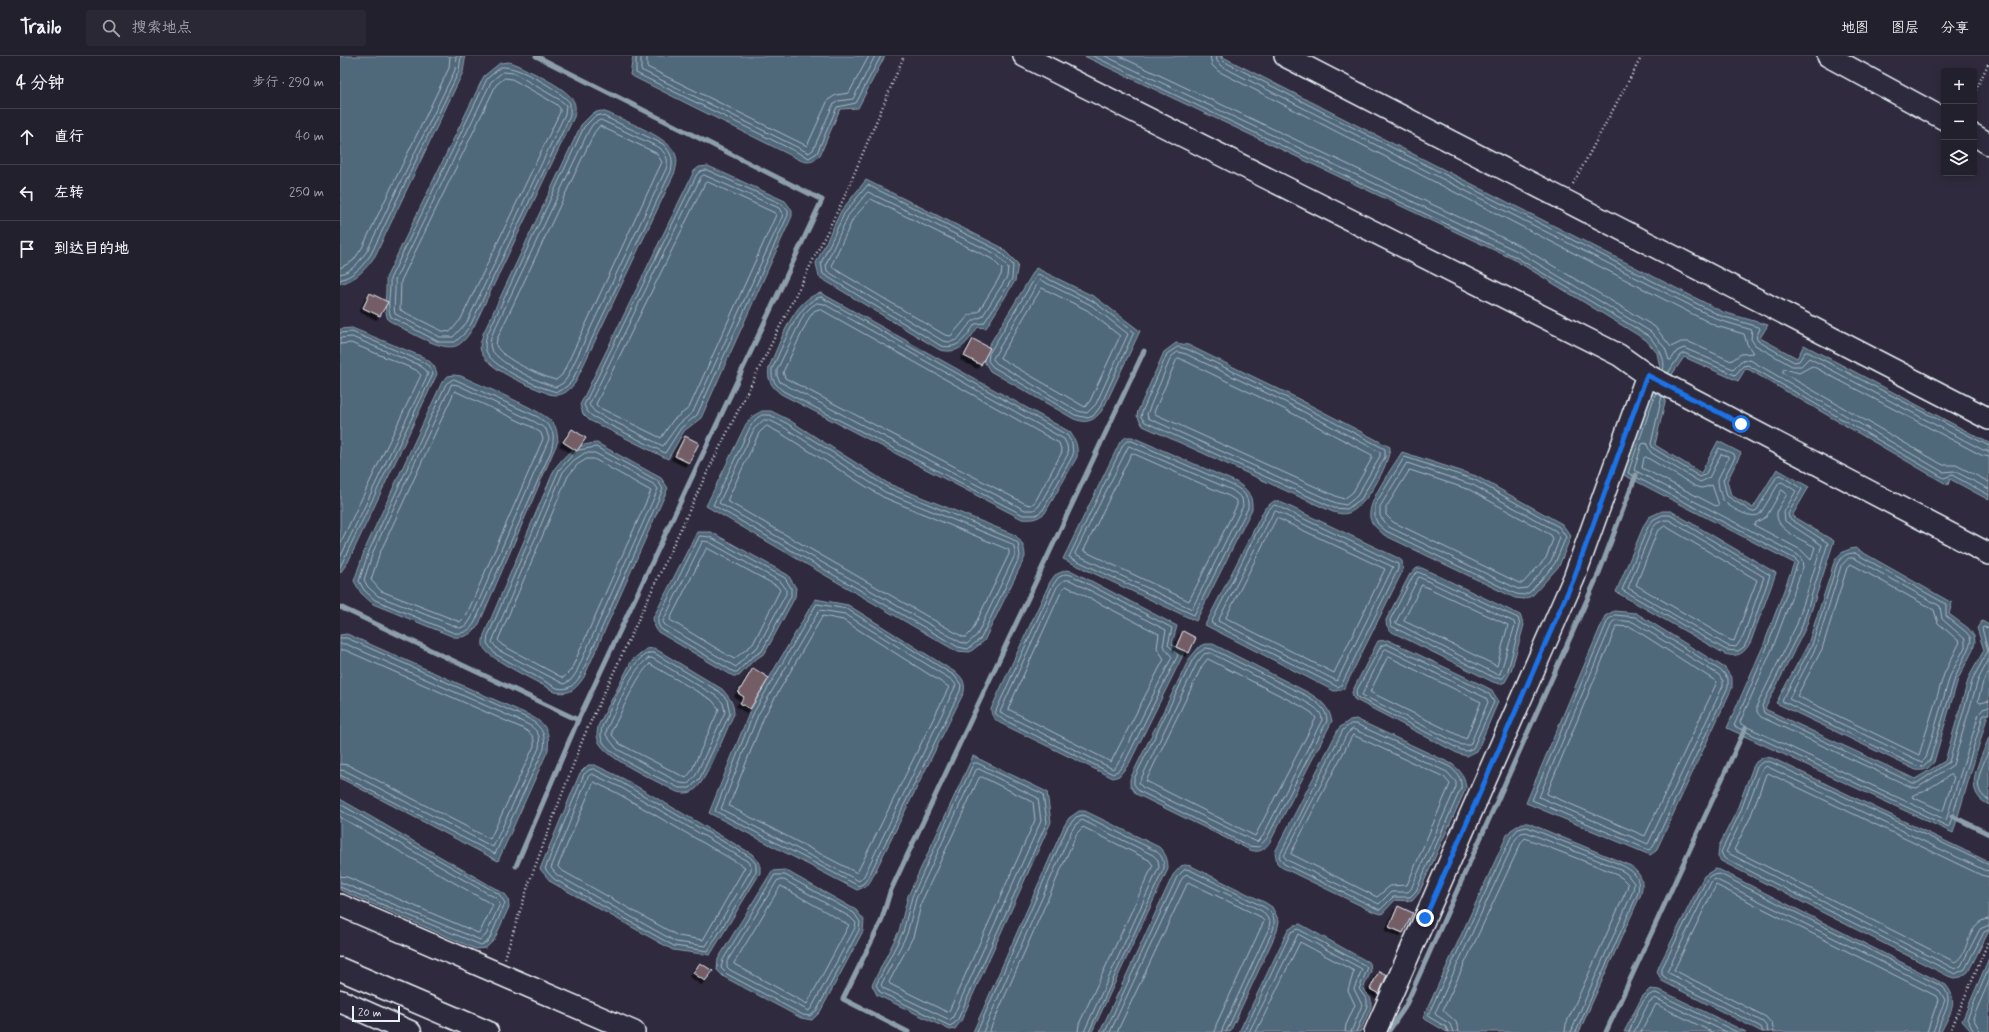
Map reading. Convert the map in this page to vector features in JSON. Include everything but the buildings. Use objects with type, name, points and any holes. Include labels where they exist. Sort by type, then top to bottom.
[{"type":"highway","points":[[340,968],[487,1032]]},
{"type":"highway","points":[[340,1001],[410,1032]]},
{"type":"street","points":[[1024,56],[1619,355],[1647,375],[1989,554]]},
{"type":"street","points":[[1285,56],[1989,419]]},
{"type":"street","points":[[1828,56],[1941,117]]},
{"type":"street","points":[[1977,137],[1989,144]]},
{"type":"street","points":[[1375,1032],[1574,578],[1647,375]]},
{"type":"street","points":[[340,905],[634,1032]]},
{"type":"path","points":[[500,974],[530,880],[584,736],[703,481],[843,200],[904,56]]},
{"type":"path","points":[[1564,200],[1642,56]]},
{"type":"path","points":[[1977,88],[1989,62]]},
{"type":"path","points":[[1950,1032],[1989,940]]},
{"type":"water","points":[[340,56],[464,56],[465,60],[463,72],[375,256],[368,266],[360,273],[340,284]]},
{"type":"water","points":[[633,56],[885,56],[858,108],[840,109],[820,155],[814,161],[807,162],[802,161],[630,75]]},
{"type":"water","points":[[1084,56],[1221,56],[1723,312],[1768,325],[1760,338],[1797,358],[1804,345],[1989,443],[1989,500],[1950,479],[1948,485],[1746,368],[1738,381],[1684,357],[1671,376],[1655,445],[1701,473],[1718,441],[1741,453],[1727,481],[1731,495],[1753,508],[1777,469],[1809,487],[1792,516],[1834,541],[1806,627],[1765,709],[1915,779],[1945,761],[1969,677],[1984,650],[1977,628],[1982,621],[1989,625],[1989,711],[1953,833],[1727,728],[1764,644],[1794,563],[1622,474],[1660,367],[1657,353],[1646,340],[1513,259]]},
{"type":"water","points":[[509,62],[540,76],[565,91],[574,102],[574,117],[474,326],[465,339],[458,345],[451,347],[443,346],[423,339],[388,320],[385,305],[386,278],[484,76],[500,63]]},
{"type":"water","points":[[601,111],[636,125],[666,143],[673,149],[677,164],[675,172],[575,383],[564,393],[553,395],[508,376],[489,362],[483,355],[480,344],[483,334],[581,125],[593,113]]},
{"type":"water","points":[[708,166],[785,201],[792,210],[792,216],[701,418],[684,431],[668,459],[589,420],[583,414],[580,405],[694,171],[699,167]]},
{"type":"water","points":[[866,180],[1001,247],[1018,264],[1015,281],[986,328],[978,327],[967,342],[958,349],[953,351],[940,350],[819,277],[816,263],[841,211]]},
{"type":"water","points":[[1036,268],[1095,297],[1140,331],[1103,409],[1094,419],[1083,421],[1074,419],[990,371],[984,361],[985,352]]},
{"type":"water","points":[[821,293],[1070,432],[1076,444],[1077,457],[1045,513],[1034,519],[1022,519],[781,394],[770,382],[769,367],[783,335],[795,313],[803,303],[811,297]]},
{"type":"water","points":[[352,328],[423,357],[432,364],[437,374],[348,562],[340,573],[340,329]]},
{"type":"water","points":[[1176,343],[1188,345],[1289,394],[1390,447],[1386,464],[1369,495],[1355,509],[1348,513],[1342,514],[1333,512],[1143,426],[1137,416],[1138,411],[1164,352]]},
{"type":"water","points":[[448,376],[461,376],[537,411],[553,423],[557,431],[558,441],[479,624],[468,635],[462,637],[454,637],[373,604],[361,593],[354,581],[365,549],[442,382]]},
{"type":"water","points":[[762,411],[771,411],[789,420],[889,484],[1015,535],[1020,540],[1023,545],[1025,557],[984,641],[970,652],[956,651],[706,506],[746,424],[753,416]]},
{"type":"water","points":[[1126,437],[1132,437],[1236,482],[1246,490],[1250,496],[1252,509],[1196,621],[1063,559],[1120,442]]},
{"type":"water","points":[[597,443],[661,478],[668,488],[584,677],[575,688],[569,692],[560,693],[555,692],[496,659],[484,648],[483,639],[555,468],[568,453],[577,447]]},
{"type":"water","points":[[1402,452],[1476,476],[1562,524],[1571,536],[1559,566],[1533,595],[1525,599],[1515,598],[1384,535],[1372,523],[1370,511],[1376,494]]},
{"type":"water","points":[[1274,501],[1278,501],[1402,561],[1403,570],[1345,687],[1342,690],[1334,691],[1205,625],[1265,508]]},
{"type":"water","points":[[1662,511],[1671,511],[1776,573],[1751,641],[1741,654],[1725,654],[1616,592],[1644,525],[1649,517]]},
{"type":"water","points":[[697,532],[711,532],[788,575],[796,588],[795,597],[765,653],[753,661],[739,676],[733,676],[658,632],[654,625],[653,618]]},
{"type":"water","points":[[1855,548],[1952,603],[1949,614],[1968,628],[1974,635],[1975,642],[1973,650],[1958,679],[1934,762],[1924,770],[1916,770],[1776,703],[1808,644],[1836,559],[1845,551]]},
{"type":"water","points":[[1417,568],[1422,568],[1520,615],[1524,625],[1511,671],[1505,682],[1500,684],[1493,682],[1392,632],[1388,628],[1386,620],[1410,574]]},
{"type":"water","points":[[1066,570],[1072,571],[1177,626],[1172,644],[1184,653],[1129,764],[1119,776],[1113,778],[1000,723],[992,715],[991,709],[1050,582],[1055,575]]},
{"type":"water","points":[[815,599],[848,605],[958,674],[963,680],[964,684],[964,692],[871,880],[867,886],[857,890],[709,813],[750,711]]},
{"type":"water","points":[[1614,611],[1636,613],[1725,668],[1732,679],[1732,688],[1656,851],[1650,855],[1526,803],[1605,616]]},
{"type":"water","points":[[347,634],[529,715],[539,721],[546,728],[548,750],[498,861],[340,778],[340,635]]},
{"type":"water","points":[[1388,640],[1492,690],[1498,702],[1477,751],[1467,756],[1459,754],[1354,699],[1352,692],[1378,641]]},
{"type":"water","points":[[1213,644],[1309,693],[1326,707],[1331,716],[1332,721],[1271,840],[1264,849],[1259,851],[1248,849],[1136,794],[1130,785],[1130,779],[1189,659],[1200,646]]},
{"type":"water","points":[[654,648],[722,689],[729,698],[733,707],[734,714],[710,768],[698,786],[689,793],[677,792],[624,764],[606,751],[598,740],[598,726],[632,660],[646,649]]},
{"type":"water","points":[[1356,719],[1452,764],[1458,769],[1465,780],[1466,788],[1419,893],[1412,901],[1395,900],[1382,914],[1374,912],[1281,867],[1277,863],[1275,852],[1339,728],[1350,720]]},
{"type":"water","points":[[1989,737],[1989,805],[1980,799],[1976,792],[1974,783],[1975,774]]},
{"type":"water","points":[[973,756],[1047,792],[1051,822],[961,1021],[955,1029],[950,1030],[877,995],[872,985],[899,931],[908,896]]},
{"type":"water","points":[[1764,757],[1772,758],[1989,862],[1989,931],[1968,972],[1961,977],[1954,978],[1948,976],[1721,861],[1718,857],[1719,846],[1736,812],[1753,767],[1756,762]]},
{"type":"water","points":[[588,765],[595,765],[624,779],[752,854],[760,863],[760,873],[710,955],[673,950],[551,882],[540,869],[580,773]]},
{"type":"water","points":[[340,799],[505,894],[508,898],[509,907],[494,940],[486,948],[476,949],[340,890]]},
{"type":"water","points":[[1079,811],[1085,811],[1159,847],[1167,859],[1168,865],[1168,869],[1092,1032],[973,1032],[1064,826],[1069,818]]},
{"type":"water","points":[[1522,823],[1528,823],[1631,866],[1641,878],[1641,894],[1579,1032],[1447,1032],[1423,1018],[1507,835],[1511,830]]},
{"type":"water","points":[[1181,866],[1191,866],[1266,903],[1272,907],[1279,921],[1277,931],[1230,1032],[1100,1032],[1173,875]]},
{"type":"water","points":[[1715,869],[1720,870],[1946,985],[1950,991],[1953,1003],[1950,1014],[1941,1032],[1762,1032],[1662,981],[1657,972],[1659,966],[1704,876]]},
{"type":"water","points":[[785,870],[856,910],[864,920],[863,931],[820,1012],[812,1020],[801,1018],[724,977],[717,970],[718,959],[772,871]]},
{"type":"water","points":[[1300,924],[1370,963],[1371,971],[1363,989],[1371,999],[1371,1007],[1360,1032],[1239,1032],[1288,930],[1295,925]]},
{"type":"water","points":[[1989,958],[1989,1032],[1972,1032],[1962,1021]]},
{"type":"water","points":[[1650,989],[1660,990],[1746,1032],[1624,1032],[1642,997]]},
{"type":"waterway","points":[[516,866],[578,720],[822,200],[536,56]]},
{"type":"waterway","points":[[908,1032],[843,999],[881,922],[890,892],[1144,351]]},
{"type":"waterway","points":[[1388,1032],[1405,1007],[1599,573],[1636,475]]},
{"type":"waterway","points":[[340,607],[578,720]]},
{"type":"waterway","points":[[1606,1032],[1745,729]]},
{"type":"waterway","points":[[1952,816],[1989,834]]},
{"type":"route","points":[[1425,918],[1574,578],[1647,375],[1741,424]]}]
